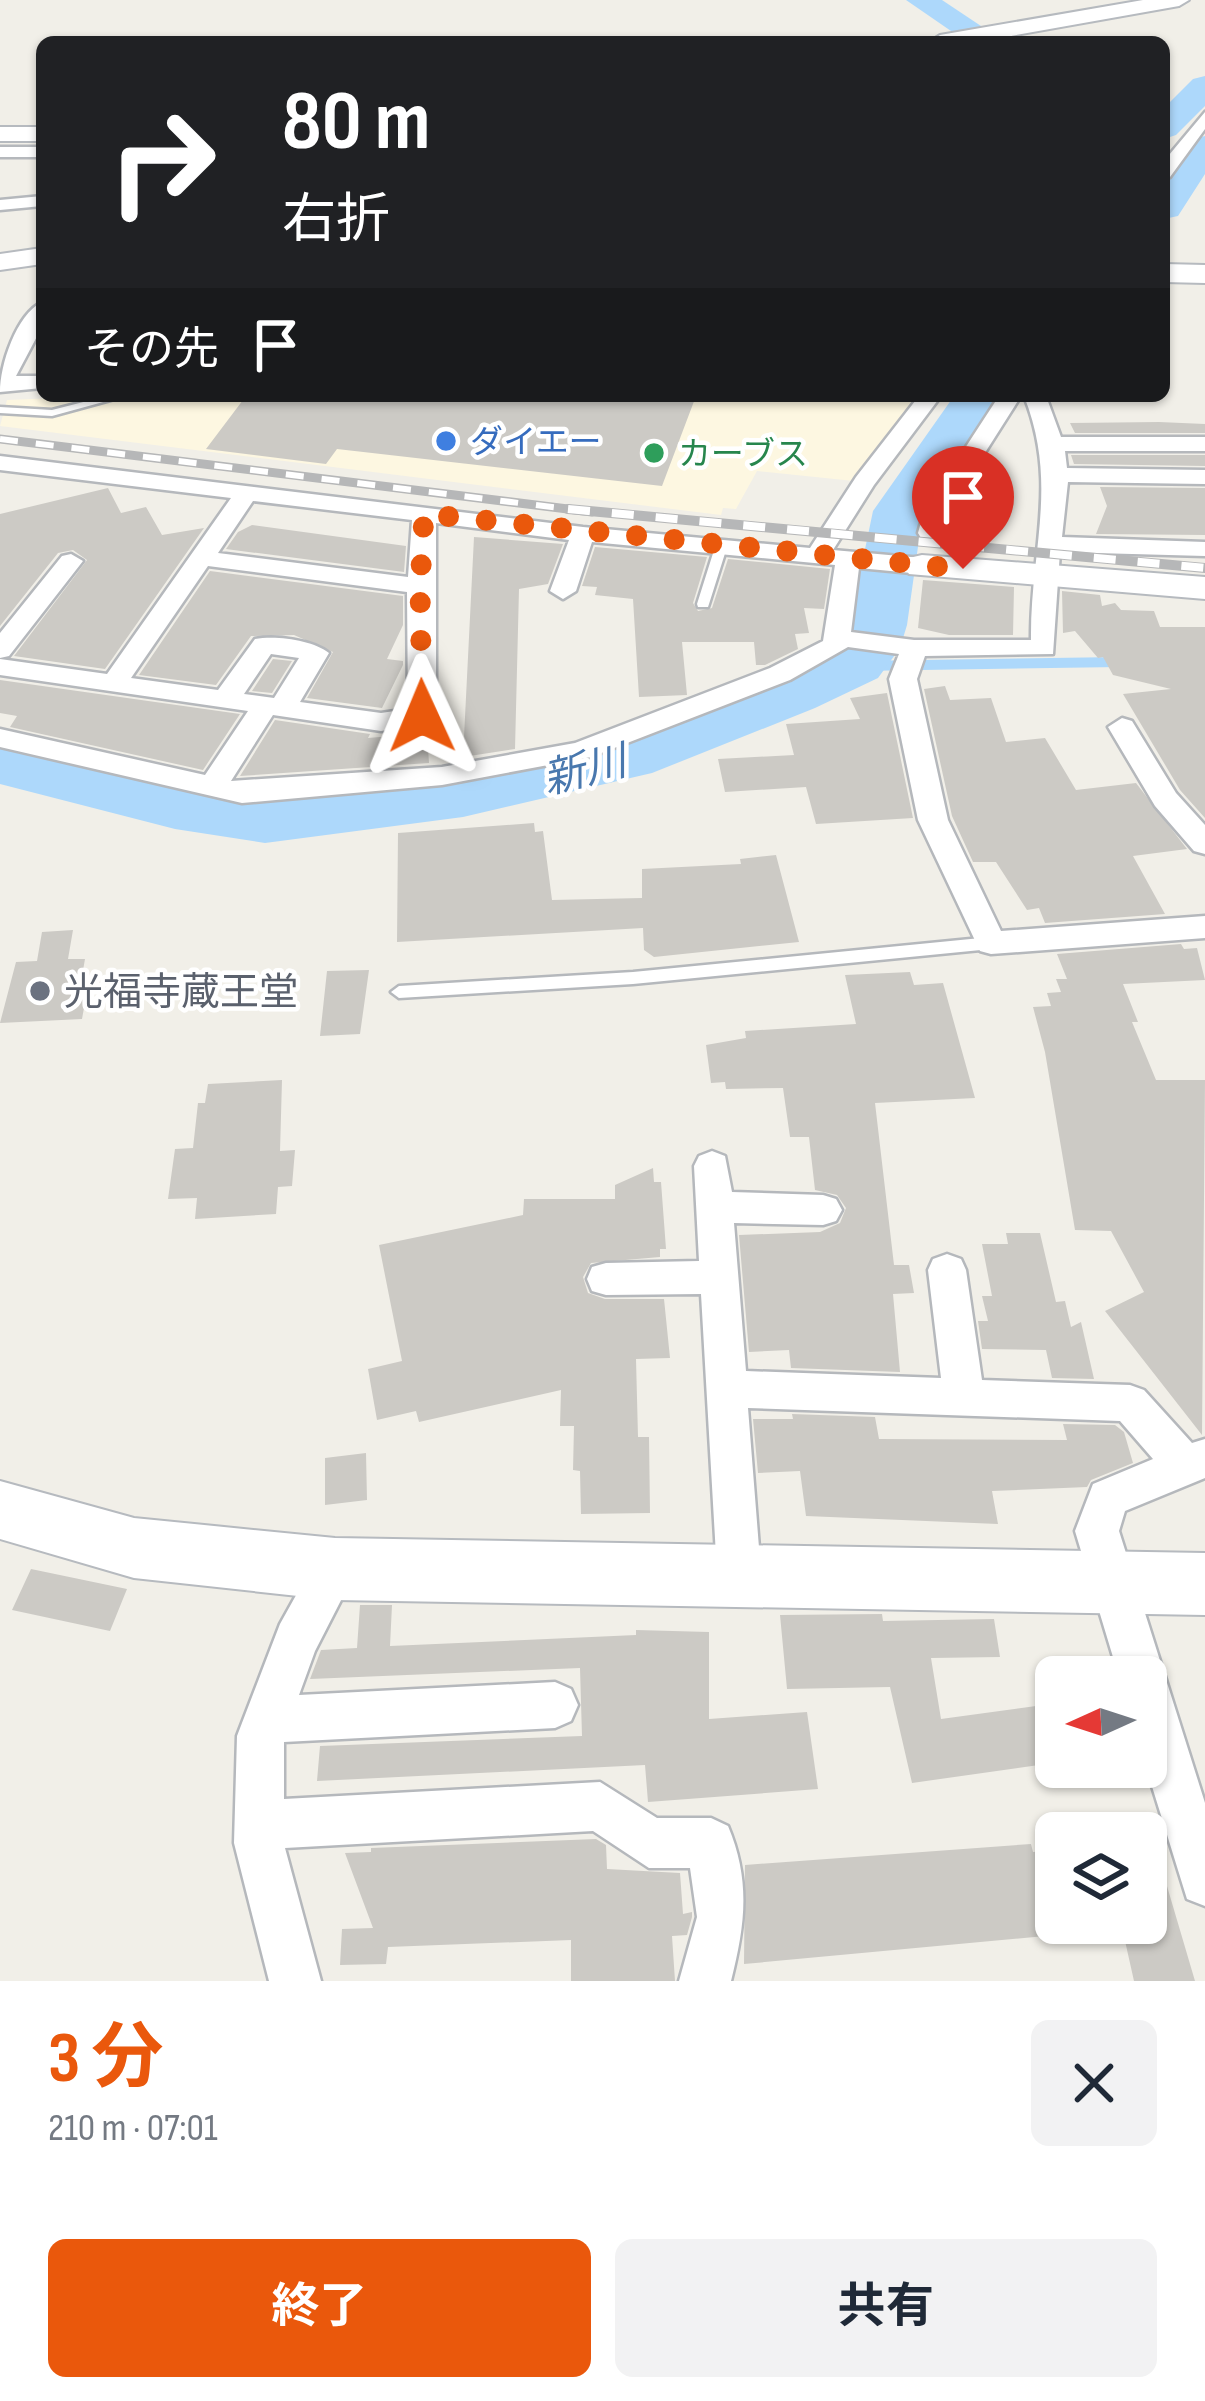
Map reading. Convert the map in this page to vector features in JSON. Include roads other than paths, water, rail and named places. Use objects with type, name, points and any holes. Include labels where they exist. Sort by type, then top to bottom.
[{"type":"street","points":[[1008,36],[1179,0]]},
{"type":"street","points":[[1170,164],[1205,117]]},
{"type":"street","points":[[0,134],[36,134]]},
{"type":"street","points":[[0,152],[36,152]]},
{"type":"street","points":[[0,205],[36,202]]},
{"type":"street","points":[[0,262],[36,257]]},
{"type":"street","points":[[1170,259],[1205,260]]},
{"type":"street","points":[[0,274],[36,269]]},
{"type":"street","points":[[1170,273],[1205,274]]},
{"type":"street","points":[[1,384],[36,319]]},
{"type":"street","points":[[1,384],[36,382]]},
{"type":"street","points":[[817,556],[864,482],[925,402]]},
{"type":"street","points":[[926,549],[936,511],[1006,402]]},
{"type":"street","points":[[842,639],[911,648],[1044,647],[1047,560],[1059,476],[1054,444],[1037,402]]},
{"type":"street","points":[[1054,444],[1201,451]]},
{"type":"street","points":[[0,463],[583,534],[848,560],[926,549],[1047,560],[1205,588]]},
{"type":"street","points":[[1059,476],[1205,476]]},
{"type":"street","points":[[114,683],[247,493]]},
{"type":"street","points":[[0,667],[382,722],[422,716],[424,514]]},
{"type":"street","points":[[563,591],[583,534]]},
{"type":"street","points":[[1047,560],[1205,549]]},
{"type":"street","points":[[200,557],[420,586]]},
{"type":"street","points":[[0,738],[242,793],[293,792],[500,769],[580,751],[780,674],[836,645],[842,639],[848,560]]},
{"type":"street","points":[[0,650],[71,562]]},
{"type":"street","points":[[212,787],[316,653],[264,645],[226,699]]},
{"type":"street","points":[[911,648],[903,679],[933,820],[992,943],[1205,927]]},
{"type":"street","points":[[1122,727],[1165,799],[1205,844]]},
{"type":"street","points":[[740,1573],[714,1186],[824,1210]]},
{"type":"street","points":[[946,1270],[964,1397]]},
{"type":"street","points":[[606,1279],[719,1277]]},
{"type":"street","points":[[727,1389],[1130,1402],[1195,1461],[1108,1498],[1097,1531],[1135,1656]]},
{"type":"street","points":[[0,1510],[134,1548],[335,1569],[1205,1584]]},
{"type":"street","points":[[295,1981],[259,1843],[261,1736],[296,1640],[335,1569]]},
{"type":"street","points":[[267,1720],[555,1705]]},
{"type":"street","points":[[1167,1759],[1205,1881]]},
{"type":"street","points":[[260,1825],[600,1806],[649,1843],[711,1843],[722,1917],[705,1981]]},
{"type":"lane","points":[[0,410],[52,412],[94,402]]},
{"type":"lane","points":[[703,604],[721,547]]},
{"type":"lane","points":[[399,992],[632,979],[992,943]]},
{"type":"waterway","points":[[921,0],[979,36]]},
{"type":"waterway","name":"新川","points":[[1170,122],[1205,86]]},
{"type":"waterway","points":[[1170,199],[1205,147]]},
{"type":"waterway","name":"新川","points":[[0,765],[175,809],[265,822],[463,797],[631,760],[795,696],[858,666],[872,648],[880,625],[898,511],[973,402]]},
{"type":"waterway","points":[[858,666],[1120,662]]},
{"type":"railway","points":[[0,439],[592,512]]},
{"type":"railway","points":[[568,509],[1205,568]]},
{"type":"place","name":"ダイエー","points":[[446,441]]},
{"type":"place","name":"カーブス","points":[[654,453]]},
{"type":"place","name":"光福寺蔵王堂","points":[[40,991]]}]
